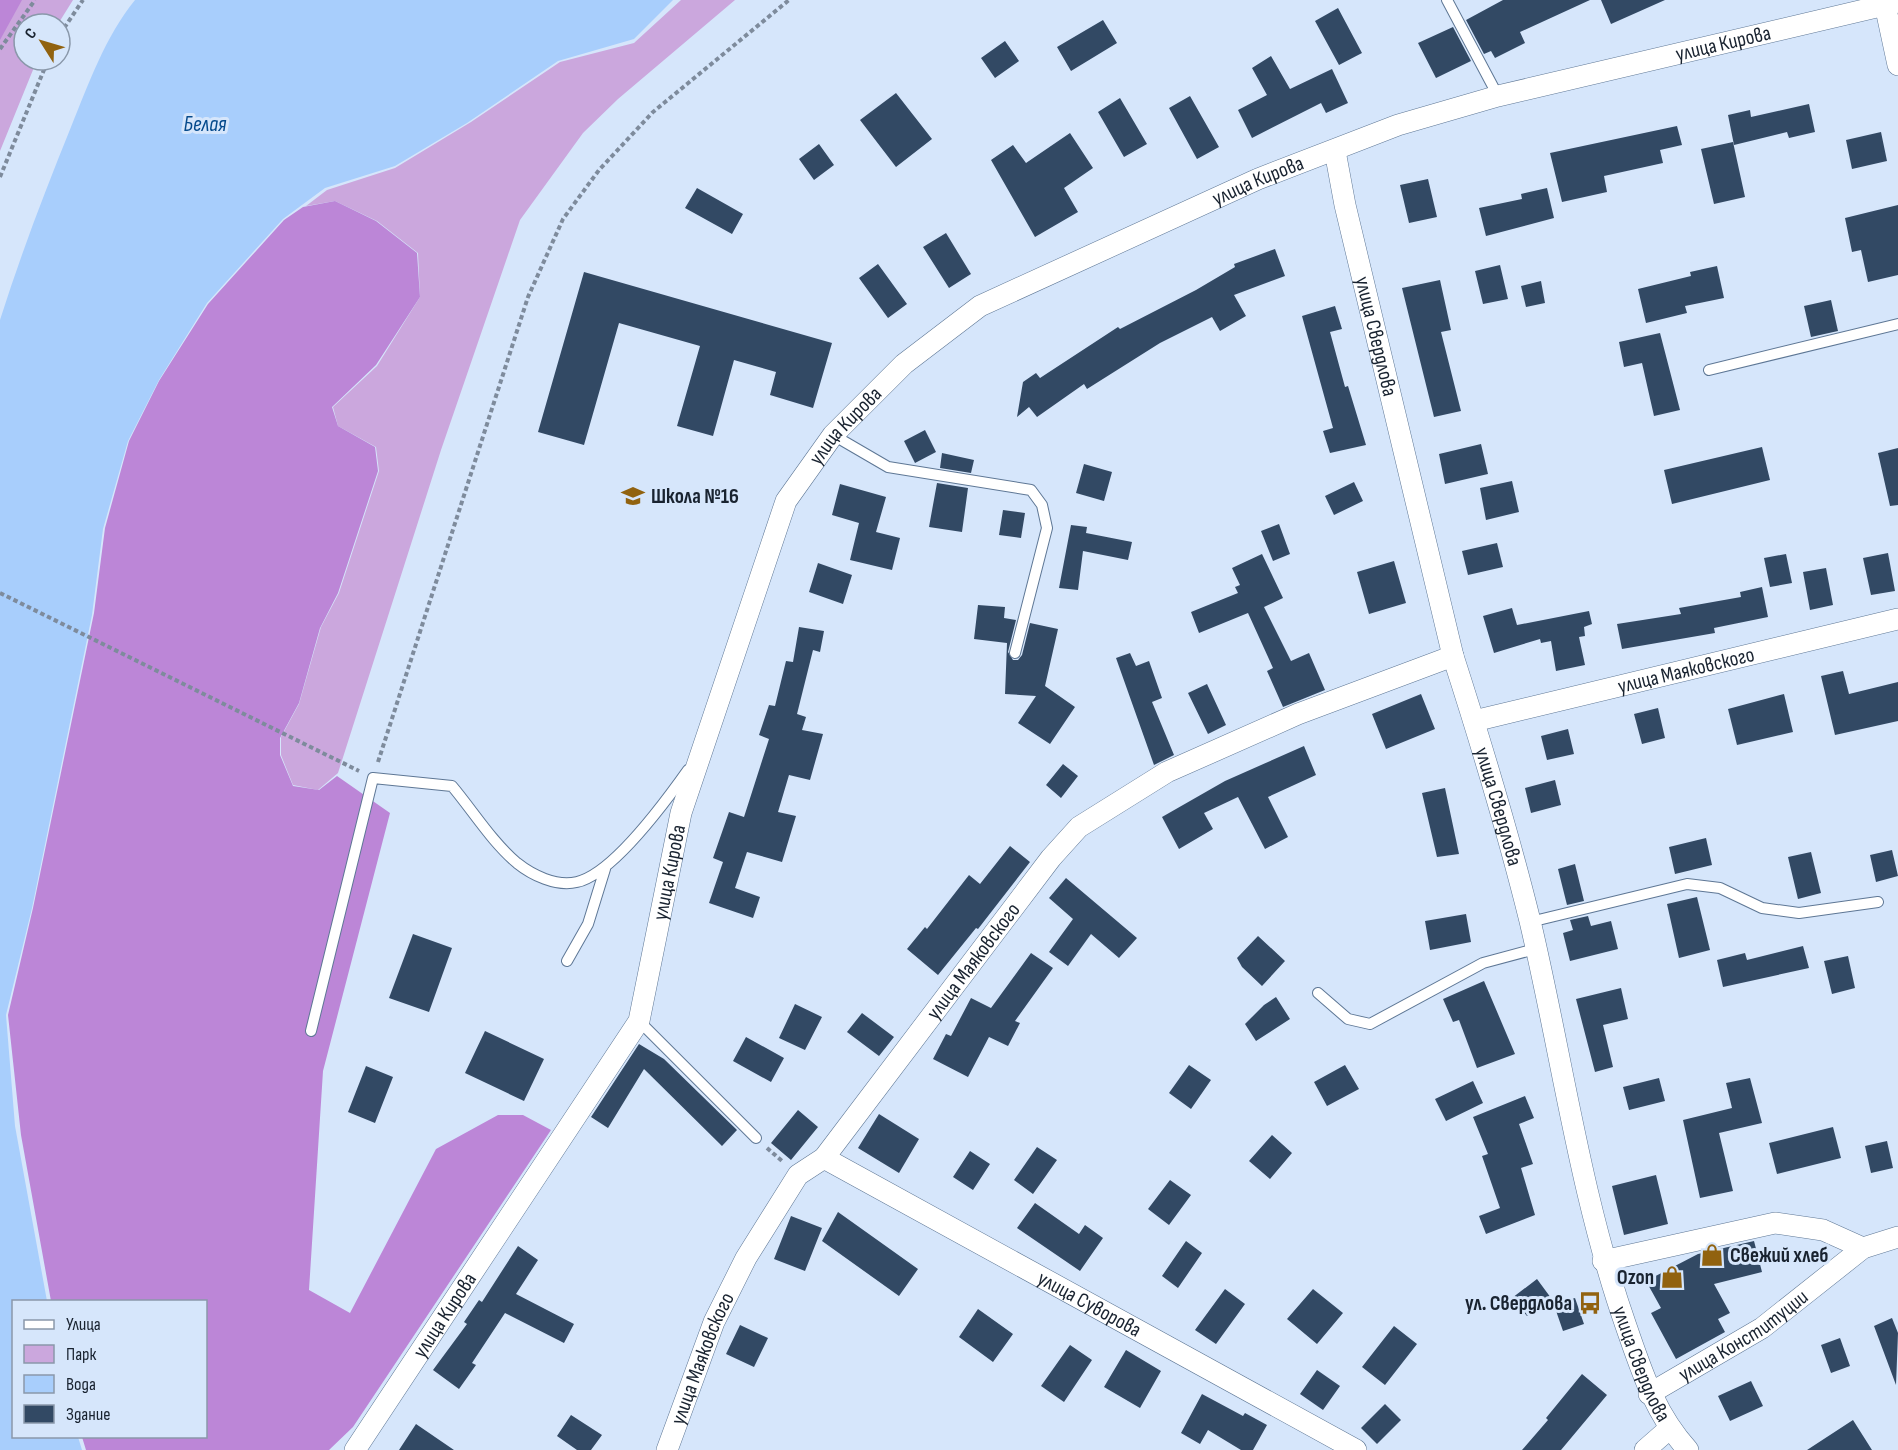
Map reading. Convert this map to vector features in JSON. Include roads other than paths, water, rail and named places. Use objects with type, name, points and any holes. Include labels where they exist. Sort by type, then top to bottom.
[{"type":"street","name":"улица Кирова","points":[[355,1450],[639,1021],[681,813],[786,501],[833,435],[904,364],[980,306],[1258,179],[1398,125],[1498,96],[1889,2]]},
{"type":"street","points":[[1889,2],[1898,65]]},
{"type":"street","name":"улица Свердлова","points":[[1335,151],[1345,205],[1453,656],[1474,721],[1530,922],[1603,1261],[1649,1394],[1669,1429],[1688,1450]]},
{"type":"street","name":"улица Маяковского","points":[[1474,721],[1898,619]]},
{"type":"street","name":"улица Маяковского","points":[[667,1450],[714,1322],[746,1257],[798,1176],[824,1158],[1052,858],[1079,827],[1167,772],[1298,714],[1453,656]]},
{"type":"street","name":"улица Суворова","points":[[824,1158],[1356,1450]]},
{"type":"street","points":[[1603,1261],[1775,1223],[1823,1230],[1863,1248]]},
{"type":"street","name":"улица Конституции","points":[[1649,1394],[1762,1328],[1863,1248],[1898,1237]]},
{"type":"street","points":[[1645,1450],[1669,1429]]},
{"type":"lane","points":[[1447,0],[1498,96]]},
{"type":"lane","points":[[1709,370],[1898,324]]},
{"type":"lane","points":[[833,435],[888,467],[1031,490],[1042,505],[1047,528],[1015,653]]},
{"type":"lane","points":[[311,1031],[373,778],[452,786],[517,863],[542,879],[576,883],[605,869],[664,804],[701,753]]},
{"type":"lane","points":[[567,961],[588,924],[605,869]]},
{"type":"lane","points":[[1530,922],[1687,884],[1720,888],[1762,908],[1799,913],[1878,902]]},
{"type":"lane","points":[[1318,993],[1348,1019],[1370,1024],[1483,963],[1535,948]]},
{"type":"lane","points":[[639,1021],[756,1137]]},
{"type":"water","name":"Белая","points":[[135,0],[673,0],[634,39],[558,61],[467,123],[395,166],[325,188],[283,219],[207,303],[159,380],[128,441],[103,529],[92,615],[32,908],[6,1015],[15,1126],[47,1300],[12,1300],[12,1438],[78,1438],[82,1450],[0,1450],[0,320],[61,151],[91,77],[124,14]]},
{"type":"place","name":"Школа №16","points":[[633,496]]},
{"type":"place","name":"Свежий хлеб","points":[[1712,1255]]},
{"type":"place","name":"Ozon","points":[[1672,1277]]},
{"type":"place","name":"ул. Свердлова","points":[[1590,1303]]}]
